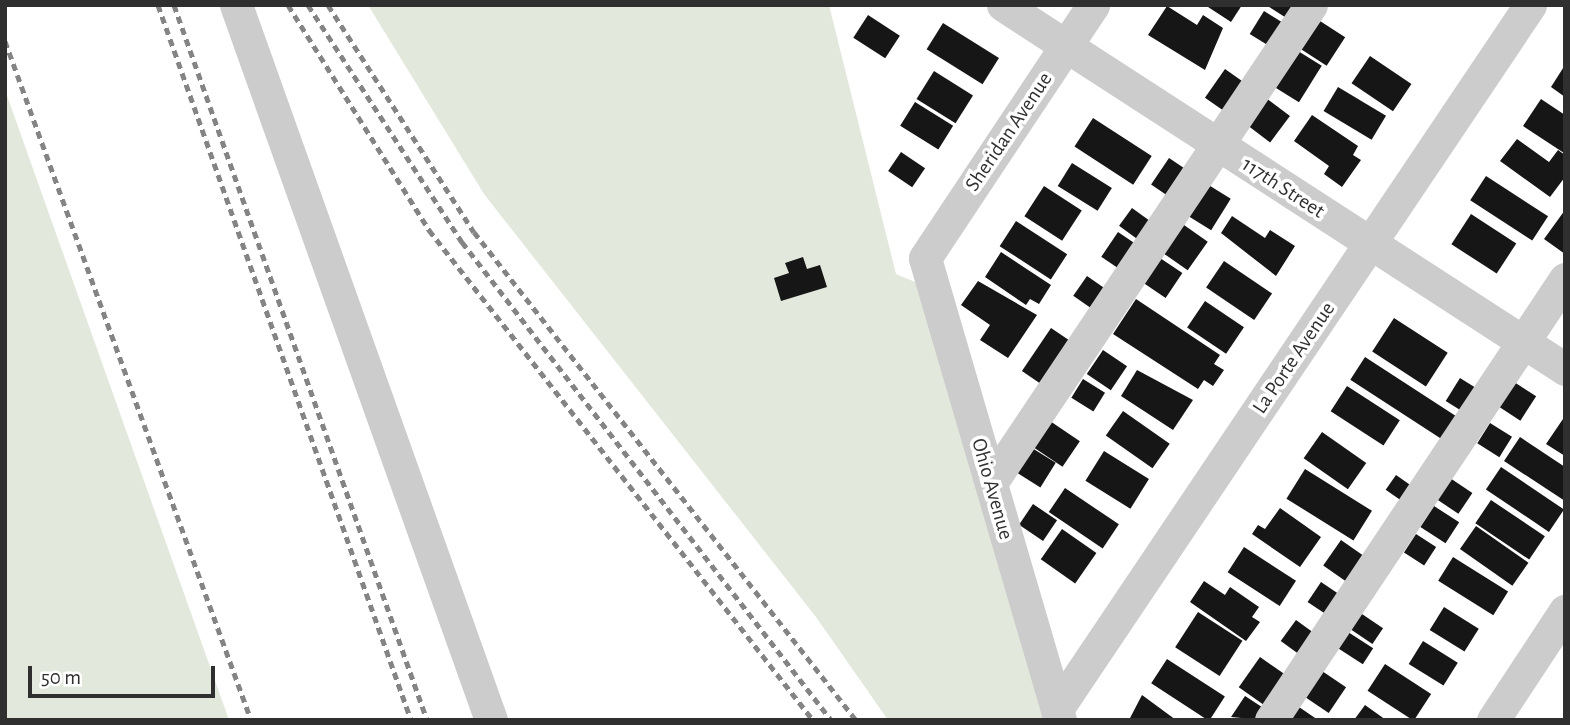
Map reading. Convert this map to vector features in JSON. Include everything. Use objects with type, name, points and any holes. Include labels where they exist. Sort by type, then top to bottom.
[{"type":"street","points":[[236,5],[491,720]]},
{"type":"street","name":"117th Street","points":[[1003,5],[1565,369]]},
{"type":"street","name":"Sheridan Avenue","points":[[925,258],[1093,5]]},
{"type":"street","points":[[991,483],[1311,5]]},
{"type":"street","name":"La Porte Avenue","points":[[1059,715],[1530,5]]},
{"type":"street","name":"Ohio Avenue","points":[[925,258],[1059,715]]},
{"type":"street","points":[[1270,720],[1565,279]]},
{"type":"street","points":[[1493,720],[1565,611]]},
{"type":"shaded area","points":[[368,5],[829,5],[896,274],[920,284],[1053,720],[888,720],[816,617],[484,194]]},
{"type":"shaded area","points":[[5,90],[229,720],[5,720]]},
{"type":"building","points":[[1205,5],[1242,5],[1231,22]]},
{"type":"building","points":[[1266,5],[1301,5],[1291,21]]},
{"type":"building","points":[[1167,6],[1197,25],[1203,15],[1223,28],[1205,70],[1148,35]]},
{"type":"building","points":[[1264,11],[1288,26],[1273,49],[1250,34]]},
{"type":"building","points":[[868,15],[900,36],[885,58],[853,38]]},
{"type":"building","points":[[1320,21],[1345,37],[1327,66],[1301,50]]},
{"type":"building","points":[[943,23],[999,58],[983,84],[927,49]]},
{"type":"building","points":[[1298,51],[1322,66],[1299,102],[1275,87]]},
{"type":"building","points":[[1370,56],[1411,84],[1393,111],[1352,83]]},
{"type":"building","points":[[1565,65],[1565,97],[1551,87]]},
{"type":"building","points":[[1225,69],[1249,86],[1229,114],[1205,98]]},
{"type":"building","points":[[934,71],[973,95],[956,123],[917,99]]},
{"type":"building","points":[[1338,87],[1386,116],[1372,140],[1324,111]]},
{"type":"building","points":[[1266,98],[1290,116],[1270,142],[1246,124]]},
{"type":"building","points":[[1541,99],[1565,115],[1564,153],[1523,126]]},
{"type":"building","points":[[915,102],[953,126],[938,150],[900,126]]},
{"type":"building","points":[[1312,115],[1358,146],[1353,155],[1361,160],[1342,187],[1324,174],[1329,166],[1294,141]]},
{"type":"building","points":[[1093,118],[1152,156],[1133,185],[1074,147]]},
{"type":"building","points":[[1517,139],[1549,162],[1558,150],[1565,155],[1565,177],[1550,197],[1500,161]]},
{"type":"building","points":[[901,152],[925,168],[912,187],[888,171]]},
{"type":"building","points":[[1169,158],[1191,173],[1173,200],[1151,185]]},
{"type":"building","points":[[1072,163],[1112,188],[1098,211],[1058,186]]},
{"type":"building","points":[[1486,176],[1548,216],[1532,241],[1470,200]]},
{"type":"building","points":[[1207,184],[1231,199],[1211,230],[1187,215]]},
{"type":"building","points":[[1044,186],[1082,211],[1062,241],[1024,216]]},
{"type":"building","points":[[1132,208],[1154,224],[1141,242],[1119,226]]},
{"type":"building","points":[[1565,210],[1565,254],[1544,239]]},
{"type":"building","points":[[1471,214],[1516,243],[1497,274],[1451,244]]},
{"type":"building","points":[[1232,216],[1265,238],[1270,230],[1295,246],[1276,276],[1221,233]]},
{"type":"building","points":[[1016,221],[1067,254],[1051,279],[1000,246]]},
{"type":"building","points":[[1184,225],[1208,242],[1188,270],[1164,254]]},
{"type":"building","points":[[1118,232],[1142,248],[1125,273],[1101,257]]},
{"type":"building","points":[[1001,252],[1051,285],[1039,304],[1030,299],[1026,305],[985,277]]},
{"type":"building","points":[[803,257],[807,269],[820,265],[827,287],[781,301],[774,278],[789,273],[785,263]]},
{"type":"building","points":[[1160,258],[1182,273],[1166,298],[1143,283]]},
{"type":"building","points":[[1224,261],[1272,293],[1254,320],[1206,288]]},
{"type":"building","points":[[1087,276],[1113,294],[1099,314],[1073,296]]},
{"type":"building","points":[[978,281],[1037,315],[1008,358],[980,340],[990,325],[961,305]]},
{"type":"building","points":[[1136,299],[1220,355],[1214,364],[1224,370],[1213,386],[1204,380],[1198,389],[1113,334]]},
{"type":"building","points":[[1205,301],[1244,327],[1226,354],[1187,328]]},
{"type":"building","points":[[1394,318],[1448,353],[1426,386],[1372,352]]},
{"type":"building","points":[[1051,328],[1076,345],[1047,388],[1022,371]]},
{"type":"building","points":[[1103,350],[1127,366],[1111,390],[1087,374]]},
{"type":"building","points":[[1365,357],[1459,418],[1444,441],[1350,380]]},
{"type":"building","points":[[1137,370],[1193,400],[1173,430],[1121,396]]},
{"type":"building","points":[[1460,378],[1481,391],[1467,414],[1446,401]]},
{"type":"building","points":[[1083,379],[1105,393],[1093,411],[1071,398]]},
{"type":"building","points":[[1511,380],[1536,396],[1520,421],[1495,404]]},
{"type":"building","points":[[1347,386],[1400,420],[1383,445],[1331,411]]},
{"type":"building","points":[[1123,411],[1170,444],[1152,468],[1106,436]]},
{"type":"building","points":[[1565,416],[1565,456],[1546,444]]},
{"type":"building","points":[[1050,421],[1080,441],[1063,467],[1033,447]]},
{"type":"building","points":[[1490,423],[1512,437],[1499,457],[1477,443]]},
{"type":"building","points":[[1322,432],[1366,463],[1348,489],[1304,458]]},
{"type":"building","points":[[1520,437],[1565,467],[1565,501],[1504,461]]},
{"type":"building","points":[[1032,448],[1056,463],[1040,487],[1017,473]]},
{"type":"building","points":[[1104,451],[1149,479],[1130,509],[1085,481]]},
{"type":"building","points":[[1501,467],[1564,509],[1549,532],[1486,489]]},
{"type":"building","points":[[1305,469],[1372,511],[1353,541],[1286,499]]},
{"type":"building","points":[[1396,475],[1413,487],[1403,502],[1386,490]]},
{"type":"building","points":[[1450,478],[1472,493],[1458,514],[1436,499]]},
{"type":"building","points":[[1065,488],[1119,524],[1103,548],[1049,512]]},
{"type":"building","points":[[1491,500],[1545,536],[1529,560],[1475,523]]},
{"type":"building","points":[[1033,504],[1057,520],[1043,541],[1019,525]]},
{"type":"building","points":[[1434,506],[1459,522],[1446,543],[1420,527]]},
{"type":"building","points":[[1280,508],[1321,537],[1300,567],[1252,534],[1258,525],[1265,529]]},
{"type":"building","points":[[1476,526],[1528,563],[1512,586],[1460,549]]},
{"type":"building","points":[[1062,529],[1096,553],[1075,583],[1041,559]]},
{"type":"building","points":[[1416,534],[1436,547],[1424,566],[1404,552]]},
{"type":"building","points":[[1341,540],[1370,560],[1352,585],[1323,565]]},
{"type":"building","points":[[1244,547],[1296,581],[1280,606],[1228,572]]},
{"type":"building","points":[[1453,557],[1508,591],[1493,615],[1438,581]]},
{"type":"building","points":[[1204,581],[1225,595],[1230,587],[1259,607],[1252,617],[1260,622],[1246,641],[1190,602]]},
{"type":"building","points":[[1321,582],[1345,598],[1332,618],[1308,602]]},
{"type":"building","points":[[1444,607],[1479,629],[1464,652],[1430,630]]},
{"type":"building","points":[[1198,612],[1242,641],[1220,676],[1175,647]]},
{"type":"building","points":[[1359,612],[1383,628],[1372,644],[1348,628]]},
{"type":"building","points":[[1296,620],[1317,635],[1302,656],[1281,641]]},
{"type":"building","points":[[1348,632],[1373,648],[1363,664],[1338,648]]},
{"type":"building","points":[[1423,641],[1458,663],[1443,686],[1409,664]]},
{"type":"building","points":[[1260,657],[1292,679],[1271,710],[1239,687]]},
{"type":"building","points":[[1167,659],[1225,697],[1208,720],[1151,683]]},
{"type":"building","points":[[1385,664],[1431,694],[1412,720],[1368,691]]},
{"type":"building","points":[[1322,671],[1346,687],[1329,713],[1305,697]]},
{"type":"building","points":[[1142,695],[1176,720],[1129,720]]},
{"type":"building","points":[[1245,696],[1268,711],[1262,720],[1231,717]]},
{"type":"building","points":[[1365,705],[1386,720],[1354,720]]},
{"type":"building","points":[[1299,707],[1318,720],[1291,720]]},
{"type":"railway","points":[[158,5],[411,720]]},
{"type":"railway","points":[[174,5],[427,720]]},
{"type":"railway","points":[[288,5],[429,230],[813,720]]},
{"type":"railway","points":[[308,5],[462,242],[831,720]]},
{"type":"railway","points":[[328,5],[474,232],[856,720]]},
{"type":"railway","points":[[5,41],[251,720]]}]
